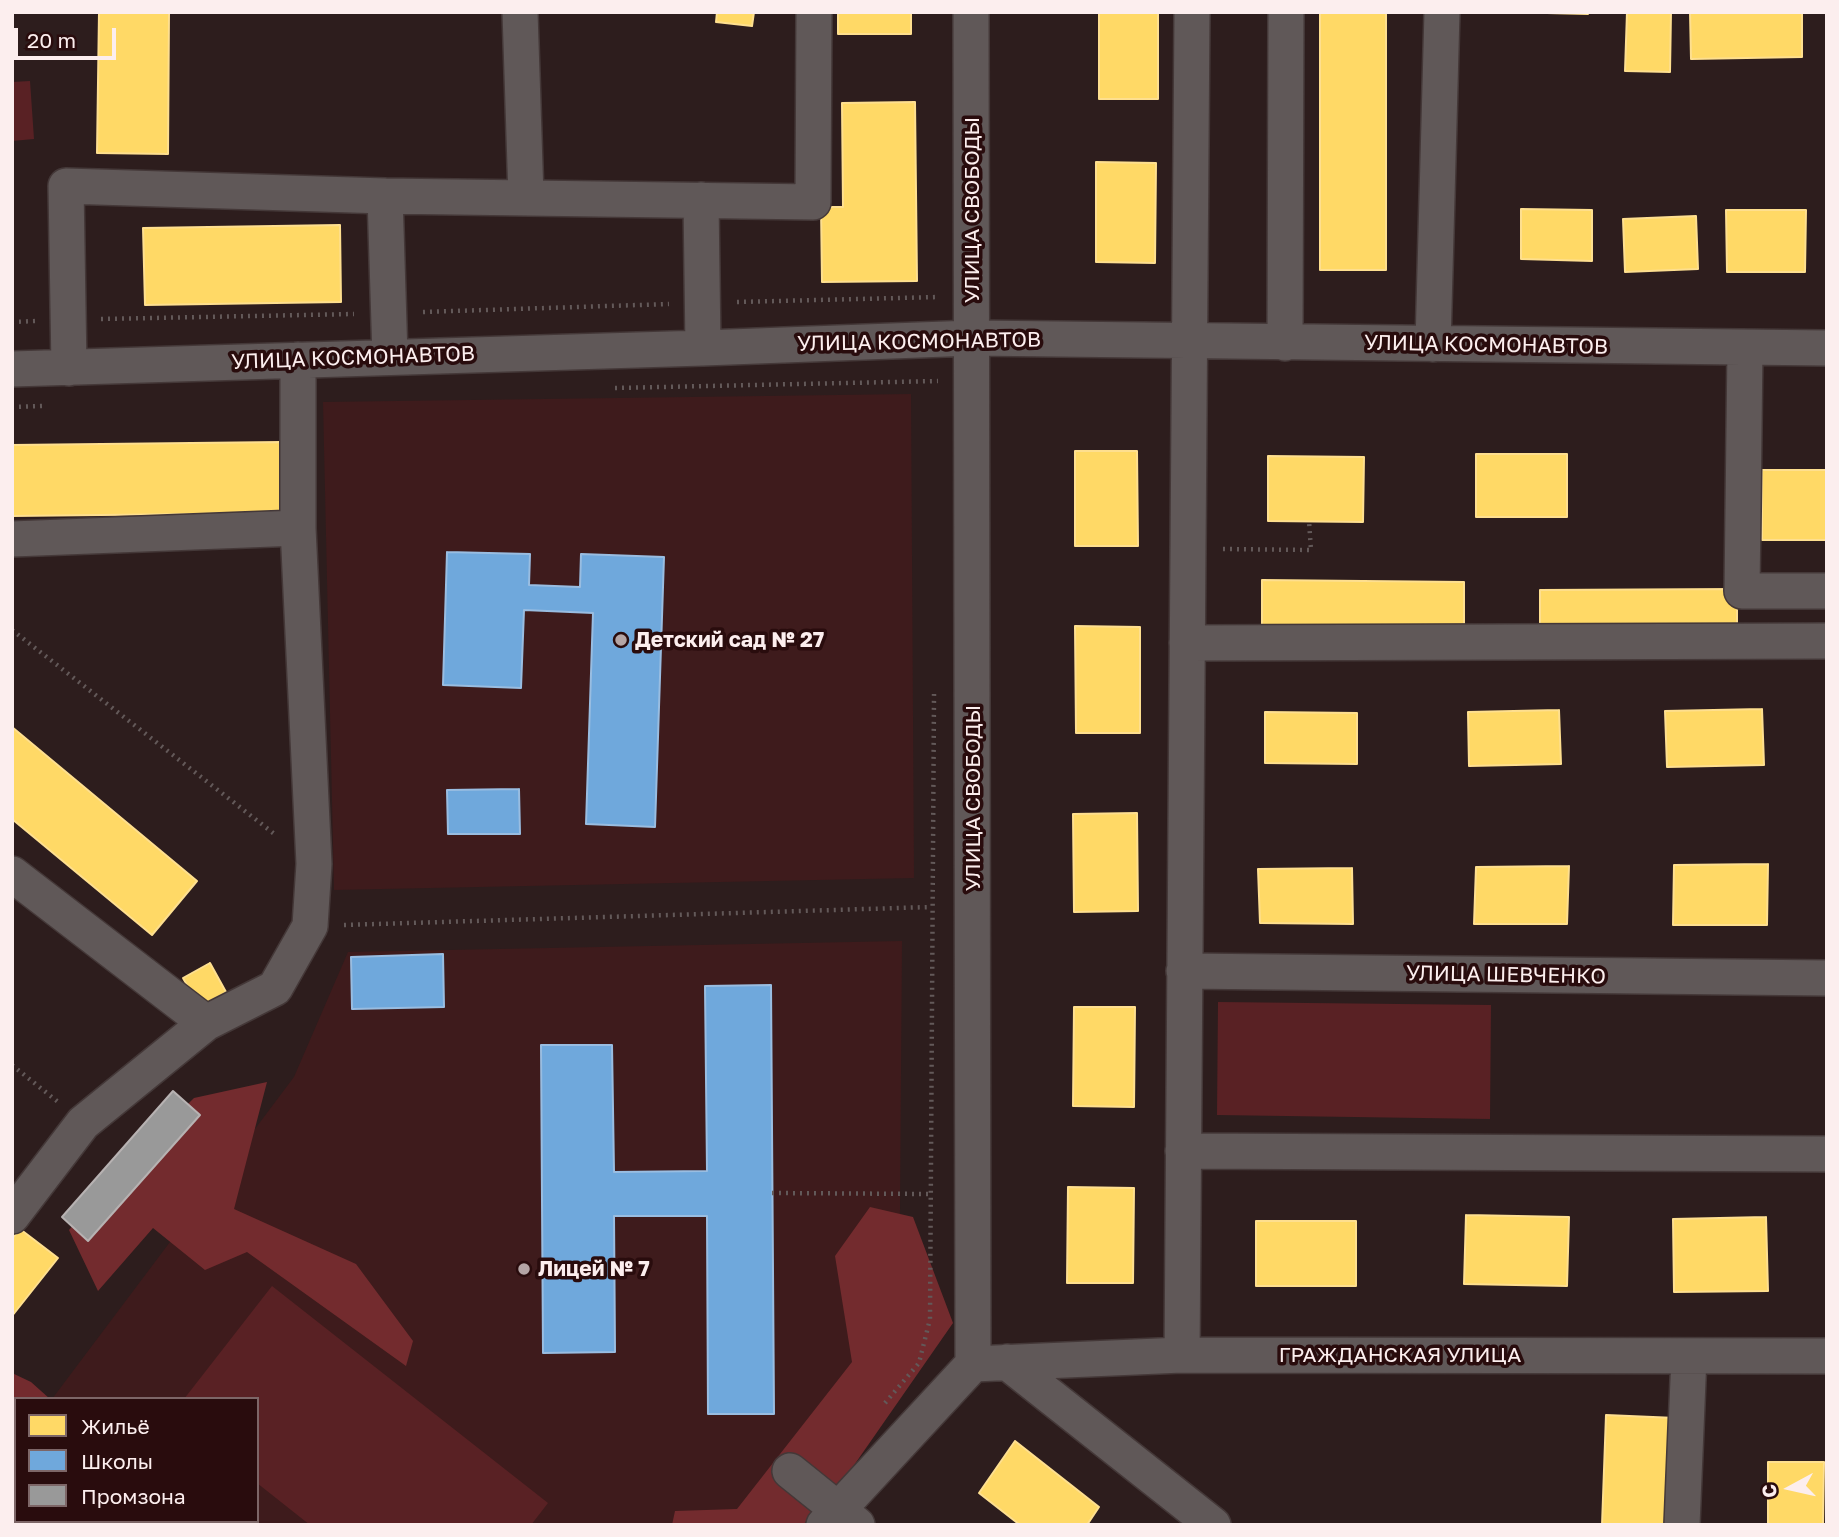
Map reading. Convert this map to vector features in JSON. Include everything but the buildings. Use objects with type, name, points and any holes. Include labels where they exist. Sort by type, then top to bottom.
[{"type":"street","points":[[520,12],[526,197]]},
{"type":"street","points":[[69,368],[66,186],[385,196],[813,202],[814,12]]},
{"type":"street","name":"УЛИЦА СВОБОДЫ","points":[[971,12],[973,338],[990,1363]]},
{"type":"street","points":[[1182,1354],[1192,12]]},
{"type":"street","points":[[1285,343],[1286,12]]},
{"type":"street","points":[[1433,344],[1442,12]]},
{"type":"street","points":[[385,196],[390,357]]},
{"type":"street","points":[[701,200],[703,348]]},
{"type":"street","name":"УЛИЦА КОСМОНАВТОВ","points":[[12,369],[973,338],[1827,348]]},
{"type":"street","points":[[1745,348],[1742,591],[1827,591]]},
{"type":"street","points":[[12,1216],[83,1123],[206,1023],[275,988],[310,926],[314,864],[298,528],[298,360]]},
{"type":"street","points":[[12,538],[298,528]]},
{"type":"street","points":[[1187,643],[1827,641]]},
{"type":"street","points":[[12,874],[206,1023]]},
{"type":"street","name":"УЛИЦА ШЕВЧЕНКО","points":[[1184,971],[1827,978]]},
{"type":"street","points":[[1183,1151],[1827,1154]]},
{"type":"street","name":"ГРАЖДАНСКАЯ УЛИЦА","points":[[990,1363],[1182,1354],[1827,1356]]},
{"type":"street","points":[[1682,1525],[1689,1356]]},
{"type":"street","points":[[790,1471],[840,1520],[990,1363],[1213,1525]]},
{"type":"path","points":[[411,312],[943,297]]},
{"type":"path","points":[[12,322],[355,314]]},
{"type":"path","points":[[604,389],[939,381]]},
{"type":"path","points":[[12,407],[53,405]]},
{"type":"path","points":[[1187,548],[1311,550],[1309,521]]},
{"type":"path","points":[[12,630],[314,864]]},
{"type":"path","points":[[884,1405],[919,1363],[930,1319],[934,686]]},
{"type":"path","points":[[310,926],[931,907]]},
{"type":"path","points":[[12,1065],[83,1123]]},
{"type":"path","points":[[772,1193],[930,1194]]},
{"type":"shaded area","points":[[30,81],[34,139],[12,141],[12,82]]},
{"type":"shaded area","name":"Детский сад № 27","points":[[911,394],[914,878],[334,890],[323,402]]},
{"type":"shaded area","name":"Лицей № 7","points":[[902,941],[899,1343],[743,1525],[209,1525],[206,1523],[259,1523],[259,1397],[54,1397],[294,1077],[348,952]]},
{"type":"shaded area","points":[[1218,1002],[1491,1005],[1490,1119],[1217,1115]]},
{"type":"shaded area","points":[[267,1082],[234,1209],[356,1264],[413,1341],[406,1366],[247,1252],[205,1270],[153,1228],[98,1291],[69,1230],[123,1168],[194,1098]]},
{"type":"shaded area","points":[[870,1207],[913,1217],[953,1323],[850,1471],[803,1525],[672,1525],[675,1511],[737,1509],[852,1362],[835,1256]]},
{"type":"shaded area","points":[[272,1286],[548,1503],[531,1525],[310,1525],[259,1485],[259,1397],[186,1397]]},
{"type":"shaded area","points":[[12,1373],[31,1382],[48,1397],[14,1397],[14,1468]]},
{"type":"shaded area","points":[[81,1523],[195,1525],[83,1525]]},
{"type":"place","name":"Детский сад № 27","points":[[621,640]]},
{"type":"place","name":"Лицей № 7","points":[[524,1269]]}]
